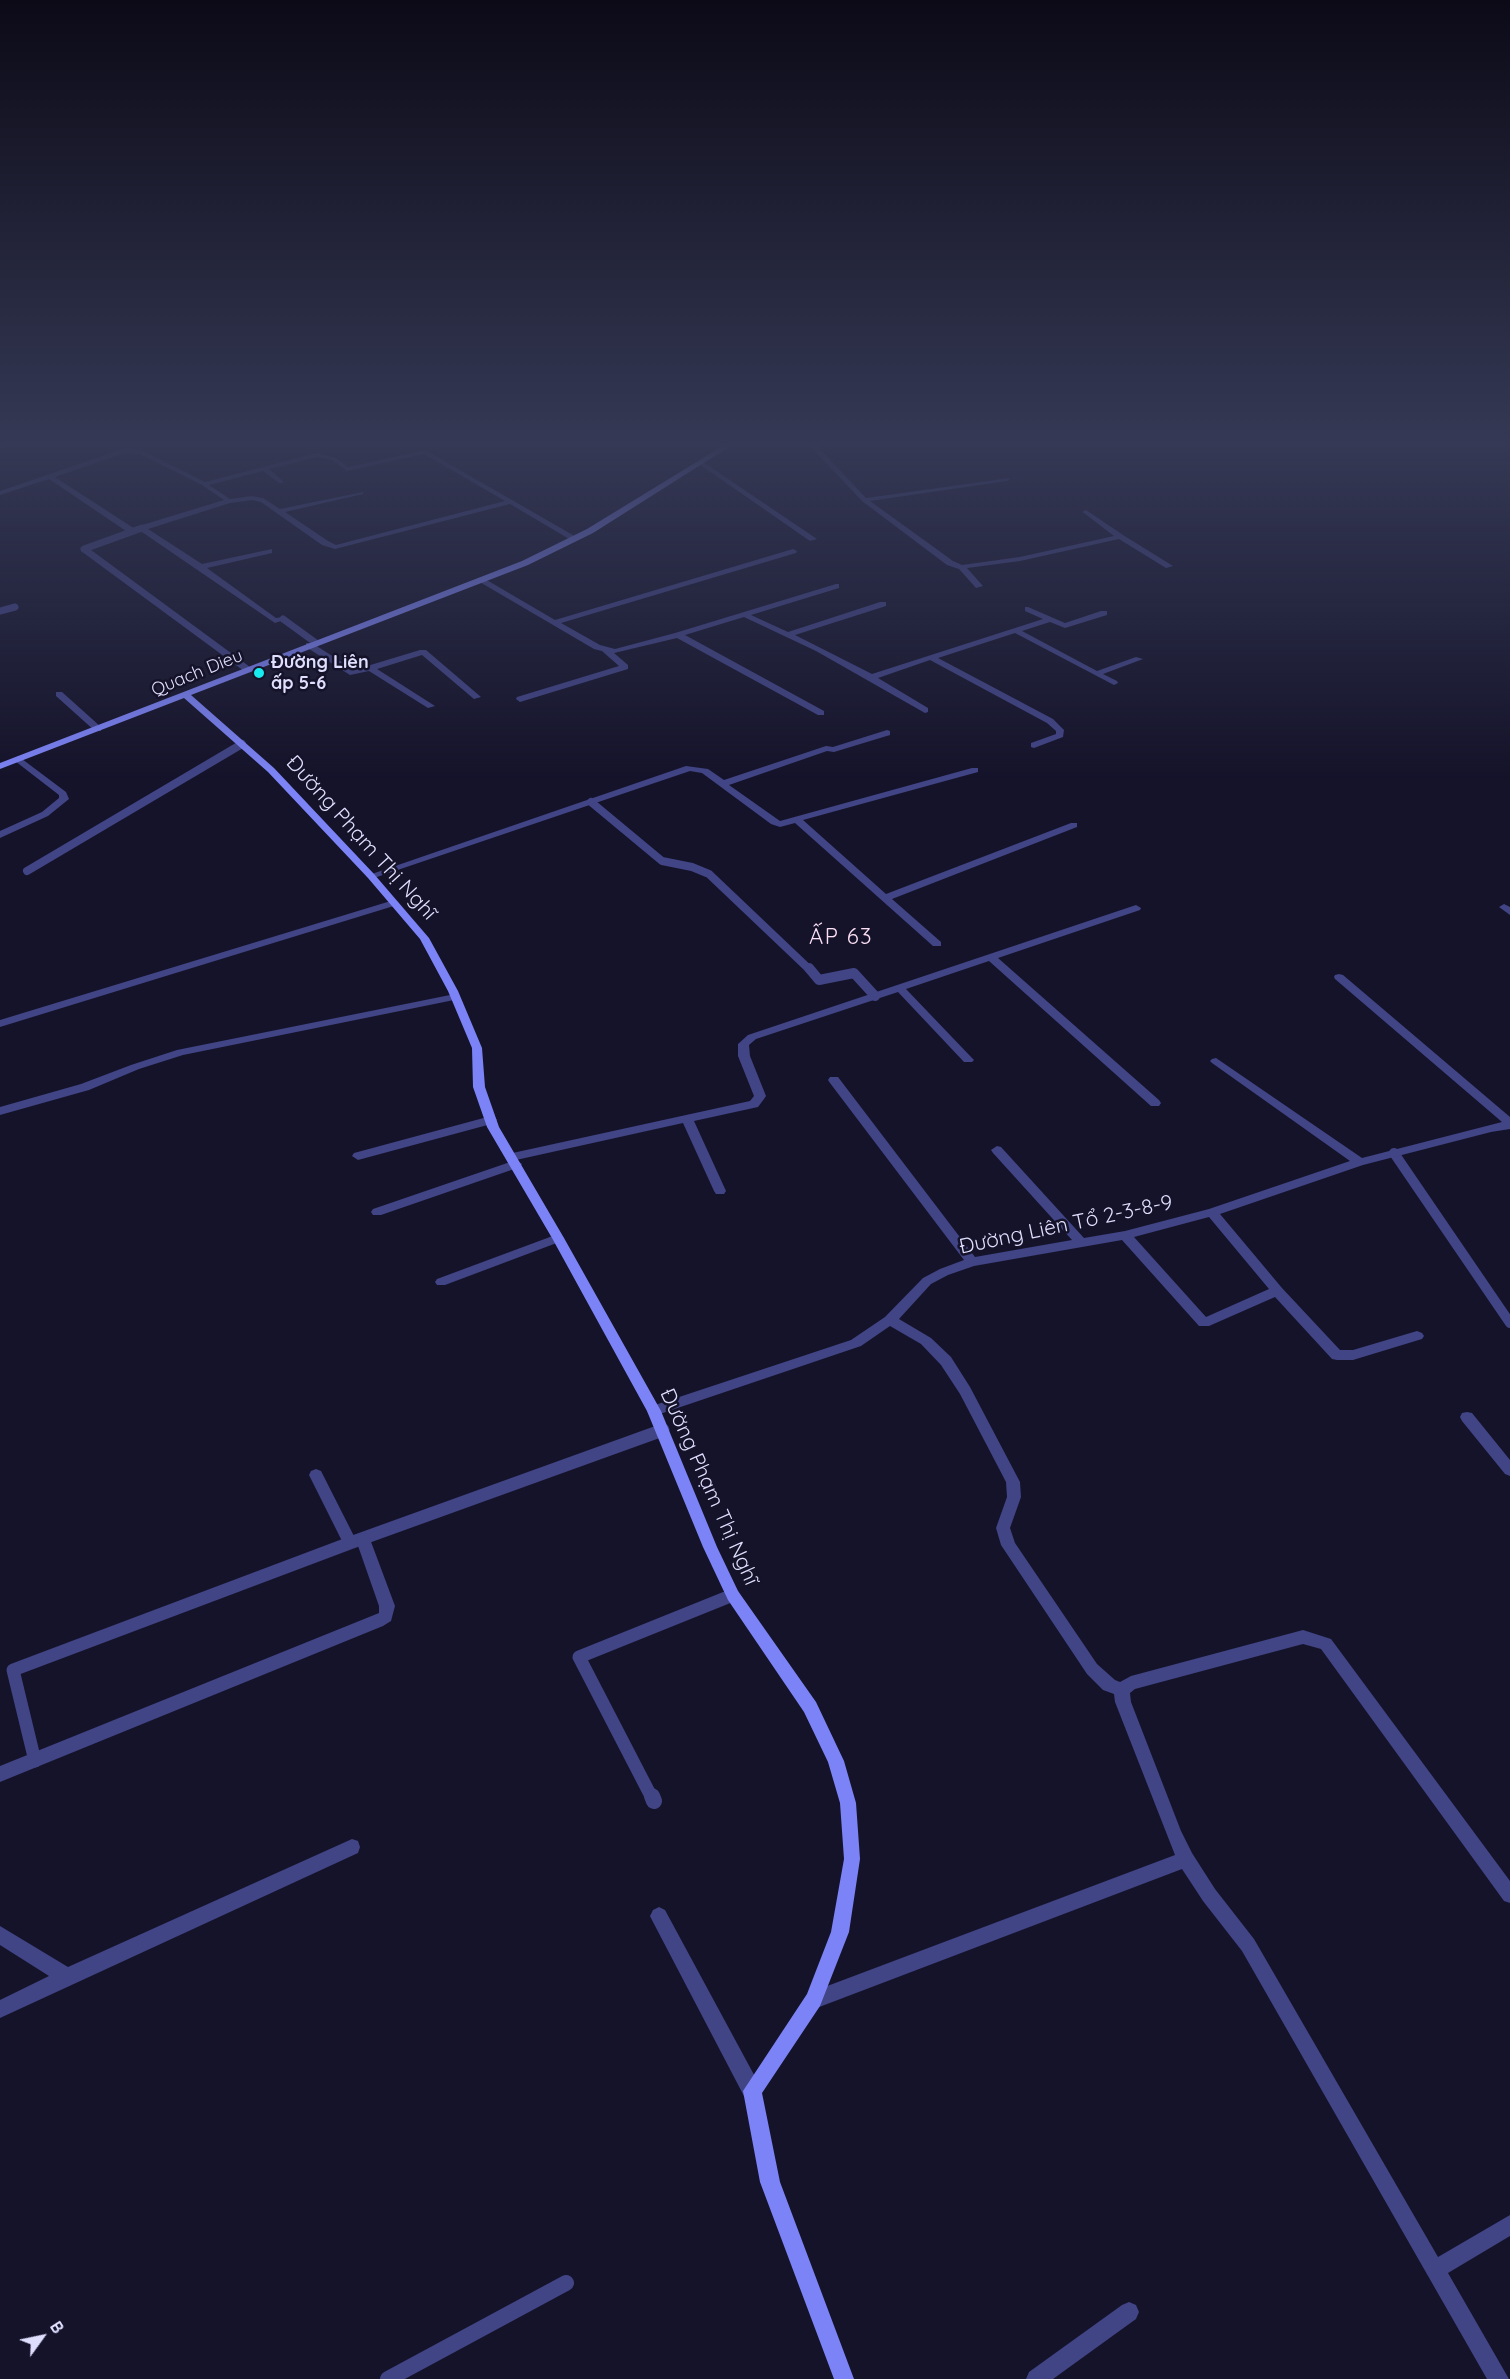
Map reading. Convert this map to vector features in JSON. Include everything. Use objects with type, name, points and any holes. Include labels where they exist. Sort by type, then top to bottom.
[{"type":"street","points":[[96,558],[247,669]]},
{"type":"street","points":[[187,558],[275,621],[284,619]]},
{"type":"street","points":[[201,567],[239,558]]},
{"type":"street","name":"Quach Dieu","points":[[0,766],[247,669],[482,581],[531,558]]},
{"type":"street","points":[[555,622],[769,558]]},
{"type":"street","points":[[943,558],[962,567],[1024,558]]},
{"type":"street","points":[[1155,558],[1168,566]]},
{"type":"street","points":[[962,567],[980,586]]},
{"type":"street","points":[[482,581],[597,647],[615,651],[678,635],[837,586]]},
{"type":"street","points":[[787,635],[883,604]]},
{"type":"street","points":[[1029,609],[1048,620],[1068,626],[1104,614]]},
{"type":"street","points":[[743,614],[871,677],[925,710]]},
{"type":"street","points":[[871,677],[1048,620]]},
{"type":"street","points":[[1016,631],[1113,683]]},
{"type":"street","points":[[678,635],[821,713]]},
{"type":"street","points":[[313,644],[353,673],[423,652],[477,697]]},
{"type":"street","points":[[520,699],[626,667],[605,649]]},
{"type":"street","points":[[930,657],[1050,721],[1060,730],[1060,735],[1034,745]]},
{"type":"street","points":[[1096,674],[1139,659]]},
{"type":"street","points":[[370,668],[431,706]]},
{"type":"street","name":"Đường Phạm Thị Nghĩ","points":[[185,693],[271,770],[371,876],[424,938],[455,997],[477,1048],[479,1087],[491,1120],[654,1411],[710,1547],[733,1595],[810,1707],[836,1761],[848,1803],[852,1859],[840,1932],[814,2000],[752,2091]]},
{"type":"street","points":[[59,694],[98,729]]},
{"type":"street","points":[[722,784],[829,748],[831,750],[887,733]]},
{"type":"street","points":[[0,835],[45,814],[64,799],[63,794],[18,759]]},
{"type":"street","points":[[371,876],[689,768],[705,771],[776,823],[783,824],[975,770]]},
{"type":"street","points":[[797,820],[937,944]]},
{"type":"street","points":[[885,898],[1074,825]]},
{"type":"street","points":[[0,1024],[394,903]]},
{"type":"street","points":[[377,1212],[514,1161],[754,1104],[760,1096],[744,1056],[743,1044],[752,1037],[1136,908]]},
{"type":"street","points":[[991,957],[1155,1103]]},
{"type":"street","points":[[1339,977],[1510,1124]]},
{"type":"street","points":[[900,988],[968,1060]]},
{"type":"street","points":[[0,1111],[85,1087],[181,1052],[455,997]]},
{"type":"street","points":[[1216,1061],[1360,1162]]},
{"type":"street","points":[[834,1080],[972,1262]]},
{"type":"street","points":[[687,1119],[720,1191]]},
{"type":"street","points":[[358,1156],[491,1120]]},
{"type":"street","name":"Đường Liên Tổ 2-3-8-9","points":[[654,1411],[856,1343],[890,1320],[927,1281],[972,1262],[1125,1235],[1212,1212],[1360,1162],[1510,1124]]},
{"type":"street","points":[[997,1150],[1081,1242]]},
{"type":"street","points":[[1212,1212],[1277,1291],[1337,1354],[1353,1355],[1417,1336]]},
{"type":"street","points":[[1125,1235],[1204,1323],[1277,1291]]},
{"type":"street","points":[[441,1282],[558,1238]]},
{"type":"street","points":[[890,1320],[926,1341],[946,1361],[965,1391],[1013,1482],[1014,1497],[1003,1528],[1008,1545],[1092,1669],[1108,1685],[1122,1690]]},
{"type":"street","points":[[1467,1417],[1510,1470]]},
{"type":"street","points":[[0,1774],[386,1616],[387,1606],[356,1541],[316,1475]]},
{"type":"street","points":[[1122,1690],[1131,1683],[1303,1637],[1326,1644],[1510,1895]]},
{"type":"street","points":[[1122,1690],[1127,1713],[1186,1859],[1209,1895],[1248,1945],[1499,2379]]},
{"type":"street","points":[[0,2009],[352,1847]]},
{"type":"street","points":[[814,2000],[1186,1859]]},
{"type":"street","points":[[659,1916],[752,2091],[770,2182],[844,2379]]},
{"type":"street","points":[[0,1935],[67,1977]]},
{"type":"street","points":[[1435,2270],[1510,2225]]},
{"type":"street","points":[[1036,2379],[1129,2312]]},
{"type":"lane","points":[[0,611],[15,608]]},
{"type":"lane","points":[[284,619],[313,644]]},
{"type":"lane","points":[[27,871],[242,744]]},
{"type":"lane","points":[[591,802],[662,861],[692,867],[709,874],[797,955],[819,980],[854,973],[875,996]]},
{"type":"lane","points":[[1394,1153],[1510,1323]]},
{"type":"lane","points":[[35,1761],[13,1670],[356,1541],[663,1430]]},
{"type":"lane","points":[[654,1802],[579,1657],[733,1595]]},
{"type":"lane","points":[[388,2379],[566,2283]]},
{"type":"place","name":"Đường Liên ấp 5-6","points":[[259,673]]},
{"type":"district","name":"ẤP 63","points":[[841,937]]}]
